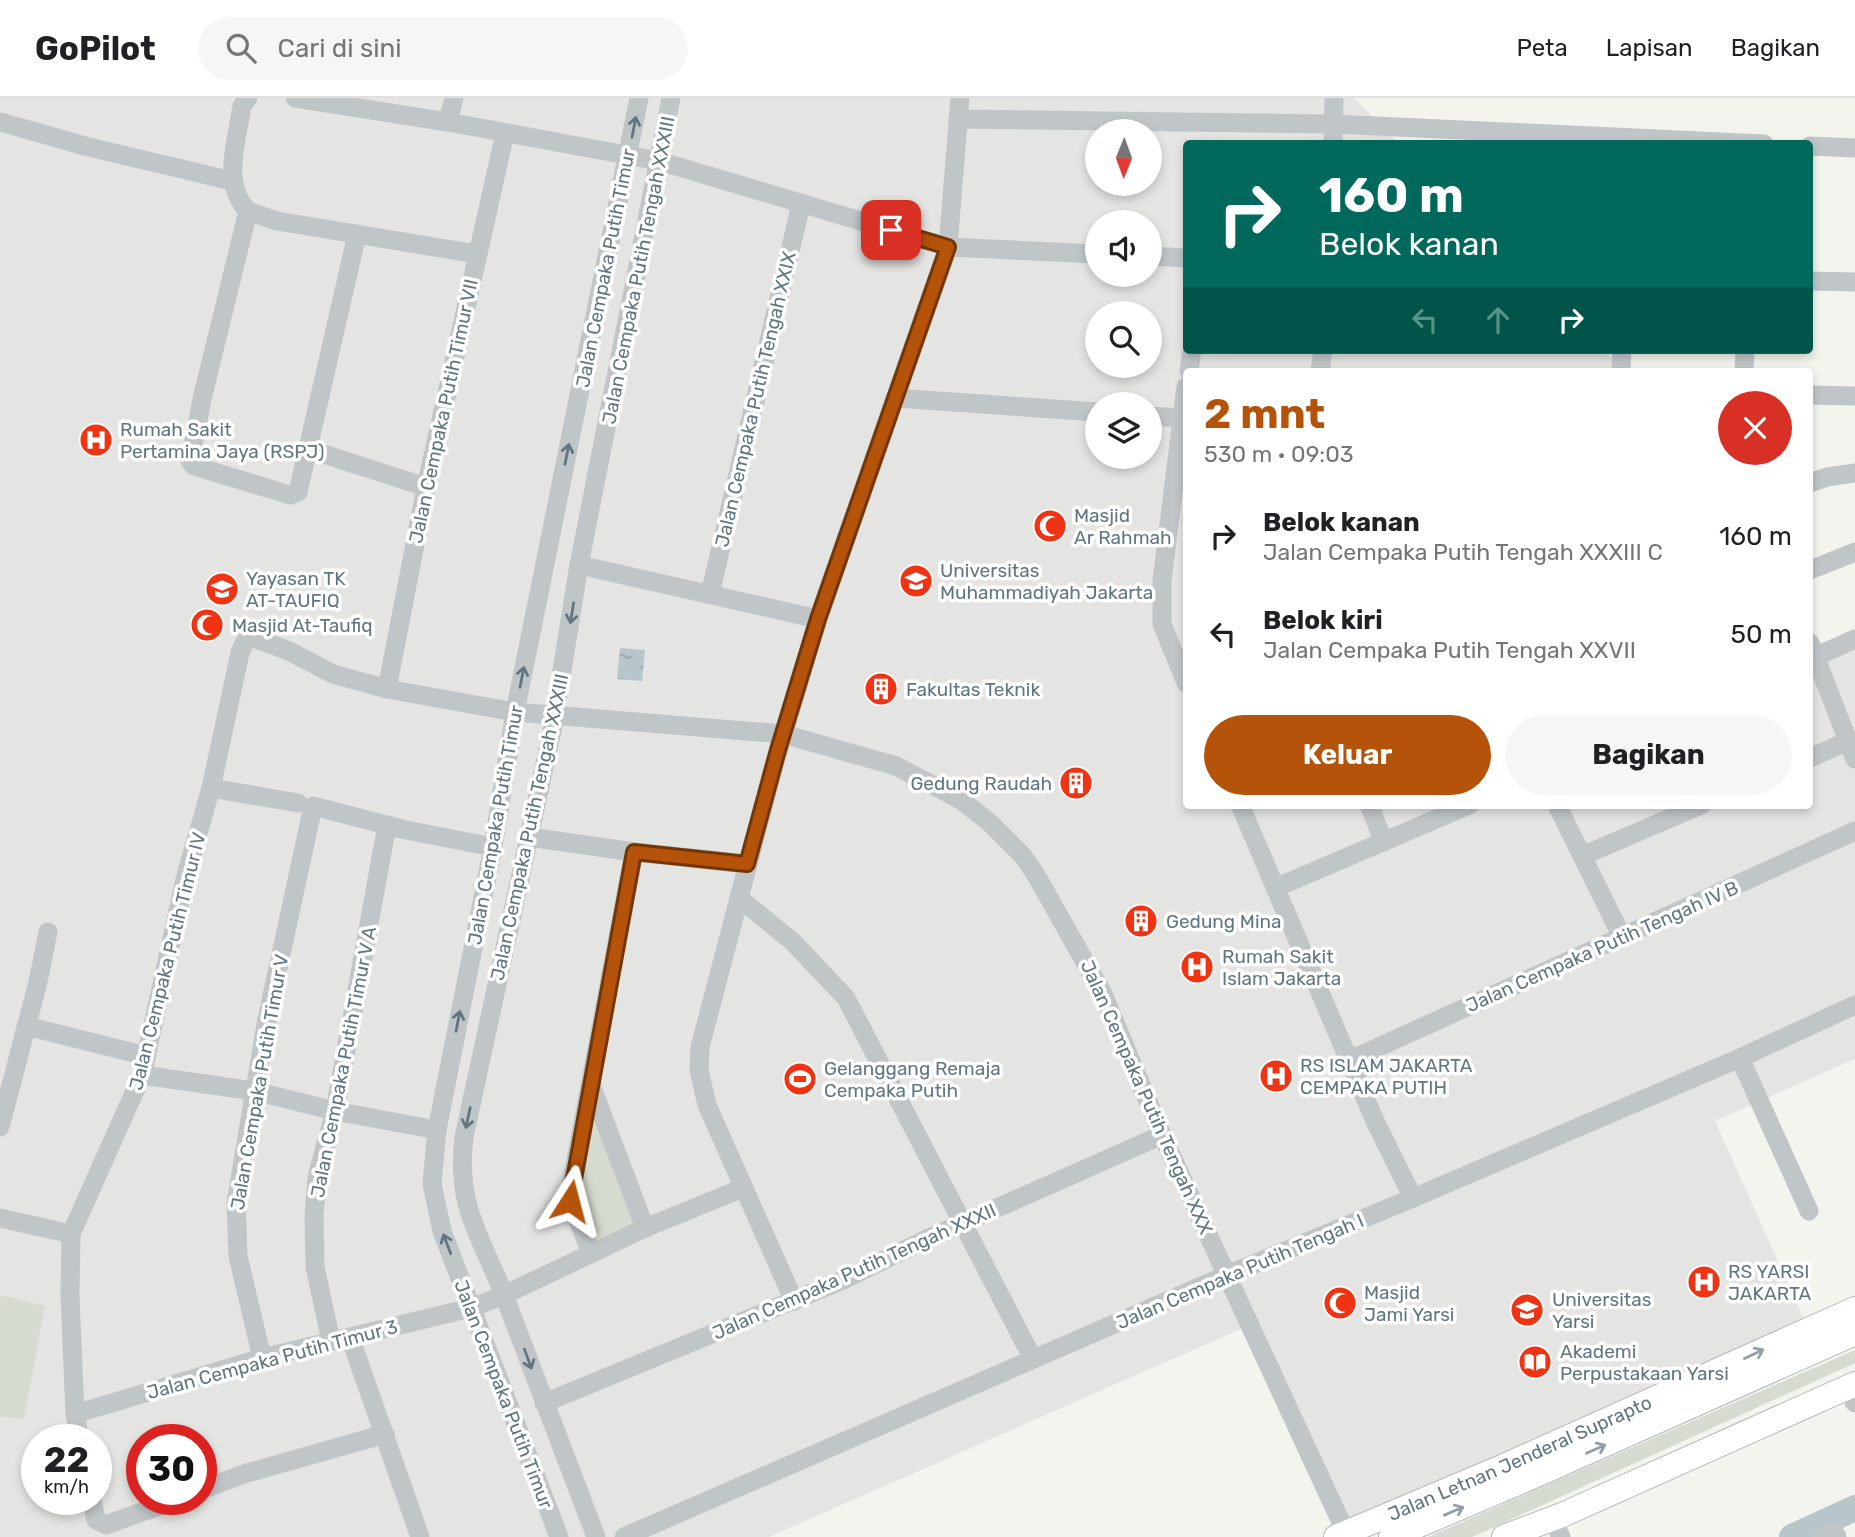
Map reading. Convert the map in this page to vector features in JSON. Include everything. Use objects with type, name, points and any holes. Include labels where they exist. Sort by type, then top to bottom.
[{"type":"main road","name":"Jalan Letnan Jenderal Suprapto","points":[[1341,1535],[1502,1467],[1855,1309]]},
{"type":"main road","name":"Jalan Letnan Jenderal Suprapto","points":[[1391,1537],[1855,1333]]},
{"type":"main road","points":[[1504,1537],[1562,1515],[1855,1384]]},
{"type":"main road","points":[[1556,1536],[1855,1402]]},
{"type":"main road","points":[[1502,1467],[1534,1476]]},
{"type":"street","points":[[248,98],[242,106],[232,181],[236,196],[248,211],[277,220],[477,254]]},
{"type":"street","points":[[295,98],[448,122],[644,158],[948,247],[1085,253]]},
{"type":"street","points":[[448,122],[454,98]]},
{"type":"street","name":"Jalan Cempaka Putih Timur","points":[[559,1537],[488,1301],[442,1231],[432,1184],[437,1130],[518,712],[644,158],[639,98]]},
{"type":"street","name":"Jalan Cempaka Putih Tengah XXXIII","points":[[596,1537],[544,1403],[488,1301],[468,1214],[461,1162],[464,1137],[529,837],[579,565],[644,158],[671,98]]},
{"type":"street","points":[[794,1301],[707,1105],[699,1070],[700,1047],[747,864],[818,619],[948,247],[960,98]]},
{"type":"street","points":[[1333,134],[1334,98]]},
{"type":"street","points":[[958,119],[1333,134],[1592,140]]},
{"type":"street","points":[[0,122],[85,146],[232,181]]},
{"type":"street","name":"Jalan Cempaka Putih Timur VII","points":[[387,689],[426,486],[505,134]]},
{"type":"street","points":[[1813,146],[1855,148]]},
{"type":"street","name":"Jalan Cempaka Putih Tengah XXIX","points":[[710,594],[801,204]]},
{"type":"street","points":[[248,211],[202,399],[190,461],[194,466],[290,495],[298,492],[357,234]]},
{"type":"street","points":[[1162,257],[1183,258]]},
{"type":"street","points":[[1813,281],[1855,282]]},
{"type":"street","points":[[1813,395],[1855,396]]},
{"type":"street","points":[[895,398],[1085,411]]},
{"type":"street","points":[[1183,410],[1162,581],[1162,624],[1183,676]]},
{"type":"street","points":[[1162,417],[1182,418]]},
{"type":"street","points":[[309,449],[426,486]]},
{"type":"street","points":[[1815,479],[1855,473]]},
{"type":"street","points":[[1813,569],[1855,552]]},
{"type":"street","points":[[579,565],[818,619]]},
{"type":"street","name":"Jalan Cempaka Putih Tengah XXX","points":[[246,641],[254,638],[272,644],[333,674],[387,689],[518,712],[783,734],[896,766],[961,800],[989,822],[1023,856],[1082,952],[1103,994],[1162,1135],[1227,1275],[1341,1535]]},
{"type":"street","points":[[1813,653],[1855,639]]},
{"type":"street","name":"Jalan Cempaka Putih Timur IV","points":[[77,1424],[70,1296],[71,1234],[144,1066],[185,879],[211,788],[240,653],[246,641]]},
{"type":"street","points":[[1813,655],[1852,750],[1813,757]]},
{"type":"street","points":[[211,788],[305,804],[387,825],[493,847]]},
{"type":"street","name":"Jalan Cempaka Putih Timur V","points":[[262,1358],[240,1266],[235,1224],[236,1203],[305,804]]},
{"type":"street","points":[[1242,809],[1376,1121],[1413,1198]]},
{"type":"street","points":[[1372,809],[1384,842]]},
{"type":"street","points":[[1275,888],[1460,809]]},
{"type":"street","points":[[1559,809],[1622,937]]},
{"type":"street","points":[[1582,856],[1691,809]]},
{"type":"street","name":"Jalan Cempaka Putih Timur V A","points":[[387,825],[335,1111],[317,1177],[314,1216],[315,1267],[341,1339],[385,1434],[420,1537]]},
{"type":"street","name":"Jalan Cempaka Putih Tengah IV B","points":[[1350,1060],[1855,831]]},
{"type":"street","points":[[529,837],[747,864]]},
{"type":"street","points":[[592,1253],[569,1197],[634,852]]},
{"type":"street","points":[[739,898],[793,942],[846,998],[1033,1359]]},
{"type":"street","points":[[0,1127],[48,932]]},
{"type":"street","name":"Jalan Cempaka Putih Tengah I","points":[[624,1537],[1227,1275],[1740,1058],[1855,1005]]},
{"type":"street","points":[[26,1026],[144,1066],[335,1111],[437,1130]]},
{"type":"street","points":[[1740,1058],[1809,1211]]},
{"type":"street","points":[[591,1084],[645,1228]]},
{"type":"street","name":"Jalan Cempaka Putih Tengah XXXII","points":[[544,1403],[794,1301],[1162,1135]]},
{"type":"street","name":"Jalan Cempaka Putih Timur 3","points":[[75,1414],[262,1358],[488,1301],[645,1228],[743,1188]]},
{"type":"street","points":[[0,1218],[71,1234]]},
{"type":"street","points":[[217,1484],[385,1434]]},
{"type":"street","points":[[95,1515],[96,1520],[106,1525],[134,1515]]},
{"type":"street","points":[[1822,1537],[1834,1532],[1837,1537]]},
{"type":"shaded area","points":[[0,98],[1354,98],[1396,140],[1183,140],[1183,354],[1608,354],[1622,368],[1183,368],[1183,809],[1813,809],[1813,658],[1855,638],[1855,1059],[1715,1121],[1805,1322],[1348,1522],[1259,1321],[769,1537],[0,1537]]},
{"type":"shaded area","points":[[593,1113],[636,1225],[595,1241],[578,1201]]},
{"type":"shaded area","points":[[0,1295],[45,1306],[24,1419],[0,1417]]},
{"type":"shaded area","points":[[1855,1350],[1855,1363],[1472,1537],[1428,1537]]},
{"type":"water","points":[[620,648],[645,650],[642,681],[617,679]]},
{"type":"waterway","points":[[1792,1537],[1855,1508]]},
{"type":"place","name":"Rumah Sakit Pertamina Jaya (RSPJ)","points":[[96,440]]},
{"type":"place","name":"Masjid Ar Rahmah","points":[[1050,526]]},
{"type":"place","name":"Universitas Muhammadiyah Jakarta","points":[[916,581]]},
{"type":"place","name":"Yayasan TK AT-TAUFIQ","points":[[222,589]]},
{"type":"place","name":"Masjid At-Taufiq","points":[[207,625]]},
{"type":"place","name":"Fakultas Teknik","points":[[881,689]]},
{"type":"place","name":"Gedung Raudah","points":[[1076,783]]},
{"type":"place","name":"Gedung Mina","points":[[1141,921]]},
{"type":"place","name":"Rumah Sakit Islam Jakarta","points":[[1197,967]]},
{"type":"place","name":"RS ISLAM JAKARTA CEMPAKA PUTIH","points":[[1276,1076]]},
{"type":"place","name":"Gelanggang Remaja Cempaka Putih","points":[[800,1079]]},
{"type":"place","name":"RS YARSI JAKARTA","points":[[1704,1282]]},
{"type":"place","name":"Masjid Jami Yarsi","points":[[1340,1303]]},
{"type":"place","name":"Universitas Yarsi","points":[[1527,1310]]},
{"type":"place","name":"Akademi Perpustakaan Yarsi","points":[[1535,1362]]},
{"type":"route","points":[[570,1201],[634,852],[747,864],[818,619],[948,247],[891,230]]}]
